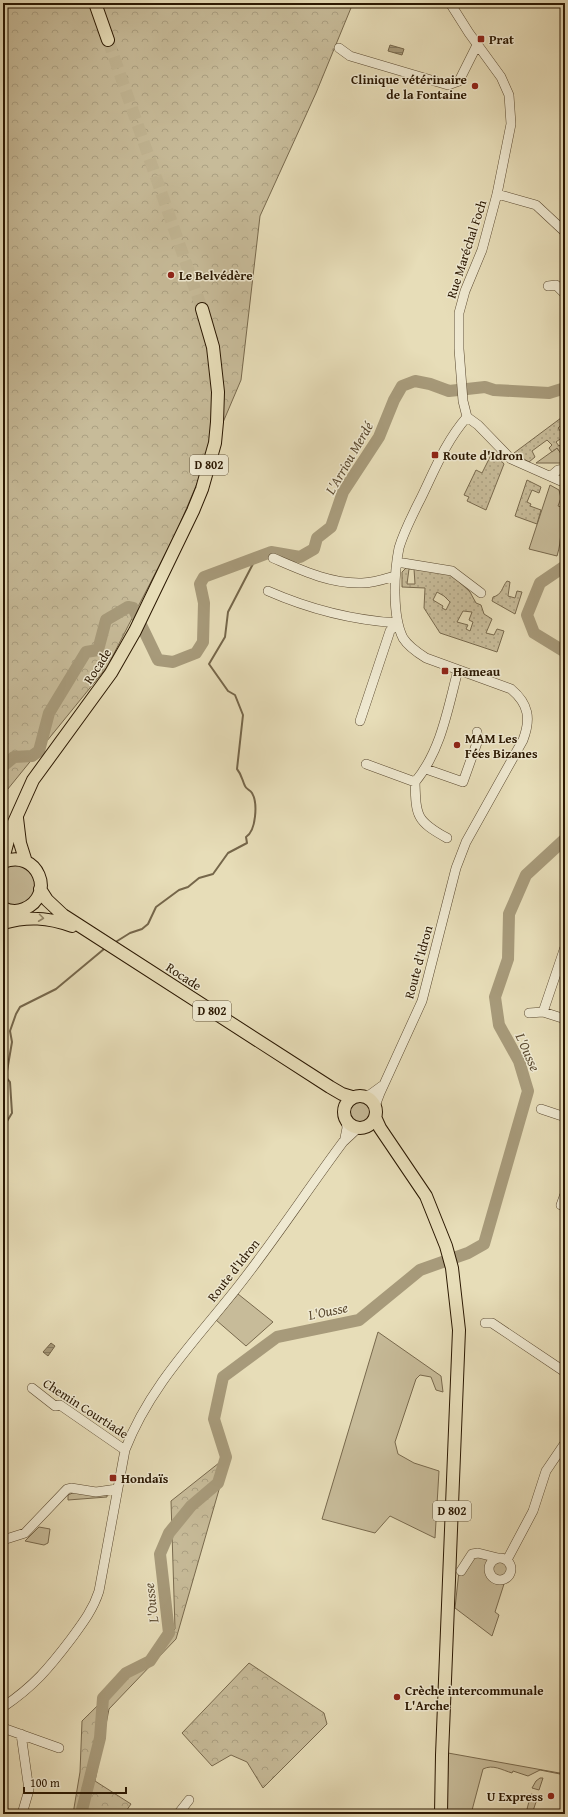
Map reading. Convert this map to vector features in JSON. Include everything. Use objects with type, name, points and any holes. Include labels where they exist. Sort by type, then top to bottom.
[{"type":"main road","points":[[95,3],[108,40]]},
{"type":"main road","name":"Rocade","points":[[17,816],[32,780],[111,673],[135,631],[194,511],[215,443],[218,408],[213,347],[202,309]]},
{"type":"main road","name":"D 802","points":[[3,859],[7,842],[17,816]]},
{"type":"main road","name":"D 802","points":[[17,816],[20,843],[26,862]]},
{"type":"main road","points":[[3,862],[18,859],[26,862],[36,870],[41,883],[38,896],[29,906],[22,910],[13,911],[4,909]]},
{"type":"main road","name":"D 802","points":[[40,889],[47,900],[62,915]]},
{"type":"main road","name":"D 802","points":[[29,906],[40,906],[62,915]]},
{"type":"main road","name":"Rocade","points":[[62,915],[330,1087],[354,1099]]},
{"type":"main road","points":[[3,923],[16,919],[34,918],[51,920],[93,934]]},
{"type":"main road","points":[[369,1098],[375,1112],[373,1122],[362,1127],[353,1126],[346,1120],[344,1110],[354,1099],[369,1098]]},
{"type":"main road","name":"D 802","points":[[375,1112],[380,1128],[426,1196],[446,1246],[451,1265],[458,1310],[459,1330],[441,1814]]},
{"type":"main road","name":"D 802","points":[[362,1127],[375,1131],[396,1151]]},
{"type":"street","name":"Rue Maréchal Foch","points":[[450,3],[477,45],[501,77],[509,95],[511,124],[497,194],[482,250],[465,291],[459,313],[459,349],[463,402],[467,417]]},
{"type":"street","points":[[339,48],[350,56],[448,84],[459,81],[477,45]]},
{"type":"street","points":[[497,194],[536,205],[565,232]]},
{"type":"street","points":[[548,286],[556,286],[565,294]]},
{"type":"street","points":[[447,838],[428,828],[419,817],[415,782],[426,769],[440,737],[458,670],[426,658],[416,652],[404,640],[397,623],[395,576],[400,548],[406,530],[443,449],[467,417],[478,425],[511,459],[565,483]]},
{"type":"street","points":[[551,476],[558,470],[565,469]]},
{"type":"street","points":[[273,558],[307,572],[344,582],[363,583],[395,576]]},
{"type":"street","points":[[397,563],[452,571],[482,593]]},
{"type":"street","points":[[268,591],[289,601],[330,613],[374,622],[397,623]]},
{"type":"street","points":[[360,721],[390,631],[397,623]]},
{"type":"street","name":"Route d'Idron","points":[[375,1112],[384,1085],[422,1001],[456,868],[466,842],[523,740],[529,722],[526,709],[520,696],[511,689],[458,670]]},
{"type":"street","points":[[426,769],[464,782],[478,740],[477,732]]},
{"type":"street","points":[[366,764],[415,782]]},
{"type":"street","points":[[543,1012],[565,946]]},
{"type":"street","points":[[529,1013],[543,1012],[565,1018]]},
{"type":"street","points":[[354,1099],[371,1094],[384,1085]]},
{"type":"street","points":[[541,1109],[565,1117]]},
{"type":"street","name":"Route d'Idron","points":[[343,1142],[347,1128],[346,1120]]},
{"type":"street","name":"Route d'Idron","points":[[3,1707],[26,1691],[46,1671],[92,1608],[99,1591],[117,1489],[126,1450],[142,1412],[168,1374],[250,1270],[343,1142],[362,1127]]},
{"type":"street","points":[[563,1206],[565,1194]]},
{"type":"street","points":[[485,1323],[492,1323],[565,1372]]},
{"type":"street","name":"Chemin Courtiade","points":[[32,1388],[55,1406],[60,1406],[126,1450]]},
{"type":"street","points":[[461,1571],[472,1554],[478,1553],[503,1559],[533,1511],[546,1471],[565,1443]]},
{"type":"street","points":[[3,1540],[25,1533],[67,1489],[96,1492],[117,1489]]},
{"type":"street","points":[[3,1728],[59,1748]]},
{"type":"street","points":[[21,1734],[29,1790],[22,1814]]},
{"type":"street","points":[[178,1814],[189,1800]]},
{"type":"green space","points":[[3,3],[353,3],[316,93],[260,216],[241,380],[176,533],[107,667],[3,795]]},
{"type":"green space","points":[[565,415],[565,422],[558,428],[564,436],[556,442],[559,446],[565,442],[565,459],[557,448],[552,452],[549,448],[552,445],[547,440],[532,451],[535,457],[529,462],[514,453]]},
{"type":"green space","points":[[557,448],[565,459],[565,463],[536,463]]},
{"type":"green space","points":[[493,451],[504,464],[486,510],[467,501],[469,497],[464,495],[476,470],[482,473]]},
{"type":"green space","points":[[527,480],[541,487],[539,493],[532,490],[527,502],[531,504],[530,506],[541,510],[537,524],[515,516]]},
{"type":"green space","points":[[550,485],[559,490],[561,498],[558,506],[561,507],[561,526],[560,544],[557,556],[529,549]]},
{"type":"green space","points":[[407,567],[451,574],[470,592],[476,603],[481,605],[484,614],[492,619],[486,633],[494,635],[497,629],[504,631],[497,652],[440,633],[424,608],[425,588],[402,587],[402,572]],"holes":[[[409,569],[414,569],[415,584],[407,584]],[[437,592],[450,602],[446,610],[442,608],[443,606],[433,600]],[[463,611],[472,612],[469,620],[473,622],[470,631],[466,629],[468,625],[457,622]]]},
{"type":"green space","points":[[507,581],[510,582],[508,596],[515,598],[517,591],[522,592],[515,614],[492,601],[493,597],[500,593]]},
{"type":"green space","points":[[24,864],[37,880],[35,893],[30,901],[26,903],[17,905],[7,904],[3,902],[3,867]]},
{"type":"green space","points":[[356,1099],[366,1099],[373,1106],[373,1116],[366,1123],[356,1123],[349,1116],[349,1106]]},
{"type":"green space","points":[[238,1294],[273,1322],[246,1346],[216,1320]]},
{"type":"green space","points":[[378,1332],[441,1376],[443,1392],[436,1390],[431,1377],[420,1375],[416,1379],[395,1442],[398,1454],[414,1463],[439,1471],[435,1538],[390,1516],[375,1533],[322,1519]]},
{"type":"green space","points":[[229,1455],[176,1639],[109,1709],[95,1781],[131,1804],[124,1814],[73,1814],[80,1772],[82,1721],[175,1629],[171,1501]]},
{"type":"green space","points":[[75,1492],[107,1494],[107,1497],[68,1500],[68,1495]]},
{"type":"green space","points":[[39,1527],[50,1529],[48,1543],[44,1545],[25,1541]]},
{"type":"green space","points":[[478,1554],[492,1558],[488,1566],[488,1575],[493,1581],[504,1584],[495,1612],[499,1615],[492,1636],[455,1608],[459,1571]]},
{"type":"green space","points":[[497,1562],[503,1562],[507,1566],[507,1572],[503,1576],[497,1576],[493,1572],[493,1566]]},
{"type":"green space","points":[[249,1663],[324,1713],[327,1724],[263,1788],[247,1762],[231,1755],[212,1766],[182,1733]]},
{"type":"green space","points":[[448,1753],[565,1774],[565,1775],[540,1770],[528,1776],[513,1771],[512,1773],[498,1768],[490,1767],[483,1769],[471,1814],[447,1814]]},
{"type":"green space","points":[[543,1778],[539,1790],[532,1788],[536,1781]]},
{"type":"green space","points":[[531,1794],[538,1796],[533,1811],[527,1809]]},
{"type":"shaded area","points":[[390,45],[404,49],[402,55],[388,51]]},
{"type":"shaded area","points":[[51,1343],[55,1346],[48,1356],[43,1352]]},
{"type":"waterway","name":"L'Arriou Merdé","points":[[3,766],[14,757],[32,756],[39,751],[49,713],[86,652],[98,650],[106,620],[128,607],[133,608],[158,660],[173,662],[196,653],[203,642],[204,603],[200,584],[204,577],[271,552],[300,557],[314,549],[317,538],[331,527],[343,492],[379,437],[394,400],[402,386],[415,381],[430,384],[449,391],[485,387],[494,390],[549,393],[565,388]]},
{"type":"waterway","points":[[114,943],[130,933],[142,929],[148,924],[156,907],[179,890],[188,887],[199,878],[213,874],[228,853],[247,843],[246,837],[252,829],[254,823],[255,803],[252,793],[246,787],[237,769],[243,715],[235,695],[228,691],[209,664],[225,637],[228,612],[256,558]]},
{"type":"waterway","name":"L'Ousse","points":[[565,566],[540,583],[527,615],[534,633],[565,652]]},
{"type":"waterway","name":"L'Ousse","points":[[81,1814],[100,1738],[103,1698],[126,1673],[150,1661],[169,1633],[160,1554],[169,1533],[191,1506],[218,1483],[226,1457],[214,1419],[223,1377],[277,1337],[359,1320],[420,1270],[468,1253],[484,1244],[528,1091],[519,1061],[499,1025],[495,997],[508,959],[509,914],[526,875],[565,839]]},
{"type":"waterway","points":[[3,1128],[12,1113],[10,1082],[6,1077],[12,1042],[10,1031],[16,1014],[20,1007],[56,989],[104,949]]},
{"type":"tunnel","points":[[108,40],[202,309]]},
{"type":"place","name":"Prat","points":[[481,39]]},
{"type":"place","name":"Clinique vétérinaire de la Fontaine","points":[[475,86]]},
{"type":"place","name":"Le Belvédère","points":[[171,275]]},
{"type":"place","name":"Route d'Idron","points":[[435,455]]},
{"type":"place","name":"Hameau","points":[[445,671]]},
{"type":"place","name":"MAM Les Fées Bizanes","points":[[457,745]]},
{"type":"place","name":"Hondaïs","points":[[113,1478]]},
{"type":"place","name":"Crèche intercommunale L'Arche","points":[[397,1697]]},
{"type":"place","name":"U Express","points":[[551,1796]]}]
